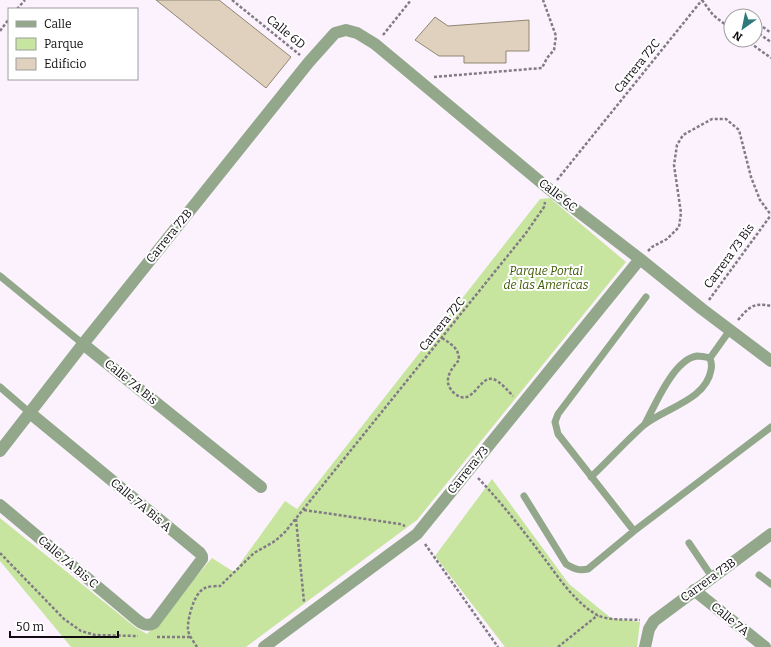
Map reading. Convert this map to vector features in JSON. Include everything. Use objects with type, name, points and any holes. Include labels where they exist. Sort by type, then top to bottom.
[{"type":"street","name":"Carrera 72B","points":[[0,451],[83,344],[309,62],[335,34],[346,30]]},
{"type":"street","name":"Calle 6C","points":[[346,30],[356,33],[375,44],[418,78],[549,189],[771,361]]},
{"type":"street","name":"Carrera 73","points":[[264,647],[417,534],[640,259]]},
{"type":"street","name":"Calle 7A Bis","points":[[83,344],[261,487]]},
{"type":"street","name":"Calle 7A Bis A","points":[[30,413],[202,556],[201,562],[154,623],[145,625],[136,619]]},
{"type":"street","name":"Calle 7A Bis C","points":[[0,505],[136,619]]},
{"type":"street","name":"Carrera 73B","points":[[645,647],[649,629],[654,621],[771,534]]},
{"type":"street","name":"Calle 7A","points":[[694,590],[765,647]]},
{"type":"lane","name":"Calle 7A Bis","points":[[0,276],[83,344]]},
{"type":"lane","points":[[634,531],[558,434],[555,422],[558,414],[646,297]]},
{"type":"lane","points":[[591,477],[645,424],[699,391],[708,380],[712,369],[710,358],[730,330]]},
{"type":"lane","points":[[645,424],[672,374],[684,362],[697,356],[710,358]]},
{"type":"lane","name":"Calle 7A Bis A","points":[[0,387],[30,413]]},
{"type":"lane","points":[[524,496],[566,564],[574,569],[588,569],[634,531],[771,427]]},
{"type":"lane","points":[[689,543],[712,578]]},
{"type":"lane","points":[[759,575],[771,584]]},
{"type":"path","points":[[18,8],[25,0]]},
{"type":"path","name":"Calle 6D","points":[[232,0],[309,62]]},
{"type":"path","points":[[375,44],[411,0]]},
{"type":"path","points":[[418,78],[542,68],[547,58],[554,50],[556,36],[543,0]]},
{"type":"path","points":[[702,0],[713,15],[723,23]]},
{"type":"path","name":"Carrera 72C","points":[[190,637],[188,630],[192,604],[200,591],[206,587],[220,586],[225,583],[254,553],[275,541],[285,532],[526,233],[544,207],[549,189],[702,0]]},
{"type":"path","points":[[0,31],[8,21]]},
{"type":"path","points":[[763,28],[771,34]]},
{"type":"path","points":[[757,48],[771,58]]},
{"type":"path","points":[[640,259],[652,248],[667,239],[679,227],[681,213],[674,165],[677,145],[683,135],[712,119],[726,119],[739,130],[751,177],[760,200],[771,215]]},
{"type":"path","name":"Carrera 73 Bis","points":[[702,309],[771,215]]},
{"type":"path","points":[[730,330],[747,309],[760,304],[771,306]]},
{"type":"path","points":[[442,338],[457,349],[459,354],[459,360],[451,369],[448,377],[448,384],[455,394],[468,396],[475,392],[487,379],[494,380],[522,404]]},
{"type":"path","points":[[303,510],[400,524],[409,528],[417,534],[498,647]]},
{"type":"path","points":[[296,519],[305,616]]},
{"type":"path","points":[[0,553],[64,619],[80,631],[95,636],[143,636]]},
{"type":"path","points":[[558,647],[598,615]]},
{"type":"path","points":[[151,636],[190,637],[197,647]]},
{"type":"green space","name":"Parque Portal de las Americas","points":[[550,198],[626,262],[417,520],[246,647],[71,647],[0,561],[0,518],[135,627],[147,634],[212,558],[234,572],[285,501],[297,509],[540,199]]},
{"type":"green space","points":[[492,479],[569,584],[611,618],[640,622],[637,647],[505,647],[435,556]]},
{"type":"building","points":[[156,0],[219,0],[291,57],[266,88]]},
{"type":"building","points":[[435,17],[448,26],[529,20],[529,51],[506,51],[506,63],[464,63],[464,56],[439,56],[415,40]]}]
